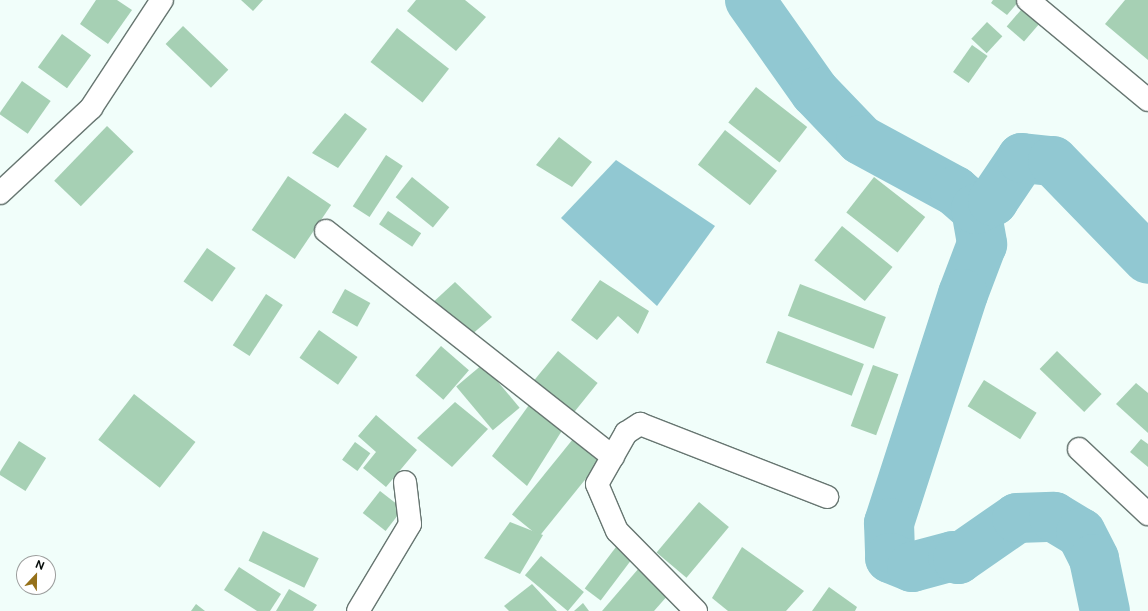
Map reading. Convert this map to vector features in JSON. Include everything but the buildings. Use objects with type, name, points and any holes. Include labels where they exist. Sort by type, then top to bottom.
[{"type":"street","points":[[0,193],[91,108],[162,0]]},
{"type":"street","points":[[1028,0],[1148,100]]},
{"type":"street","points":[[326,231],[612,457]]},
{"type":"street","points":[[696,611],[617,531],[597,484],[626,433],[640,424],[827,497]]},
{"type":"street","points":[[1079,449],[1148,514]]},
{"type":"street","points":[[358,611],[410,524],[405,482]]},
{"type":"water","points":[[616,160],[715,226],[657,306],[561,218]]},
{"type":"waterway","points":[[750,0],[815,92],[861,140],[955,191],[976,209],[982,244],[963,294],[889,523],[890,558],[912,567],[953,556],[958,559],[1017,518],[1054,517],[1081,533],[1094,559],[1105,611]]},
{"type":"waterway","points":[[976,209],[993,201],[1022,158],[1053,161],[1148,259]]}]
